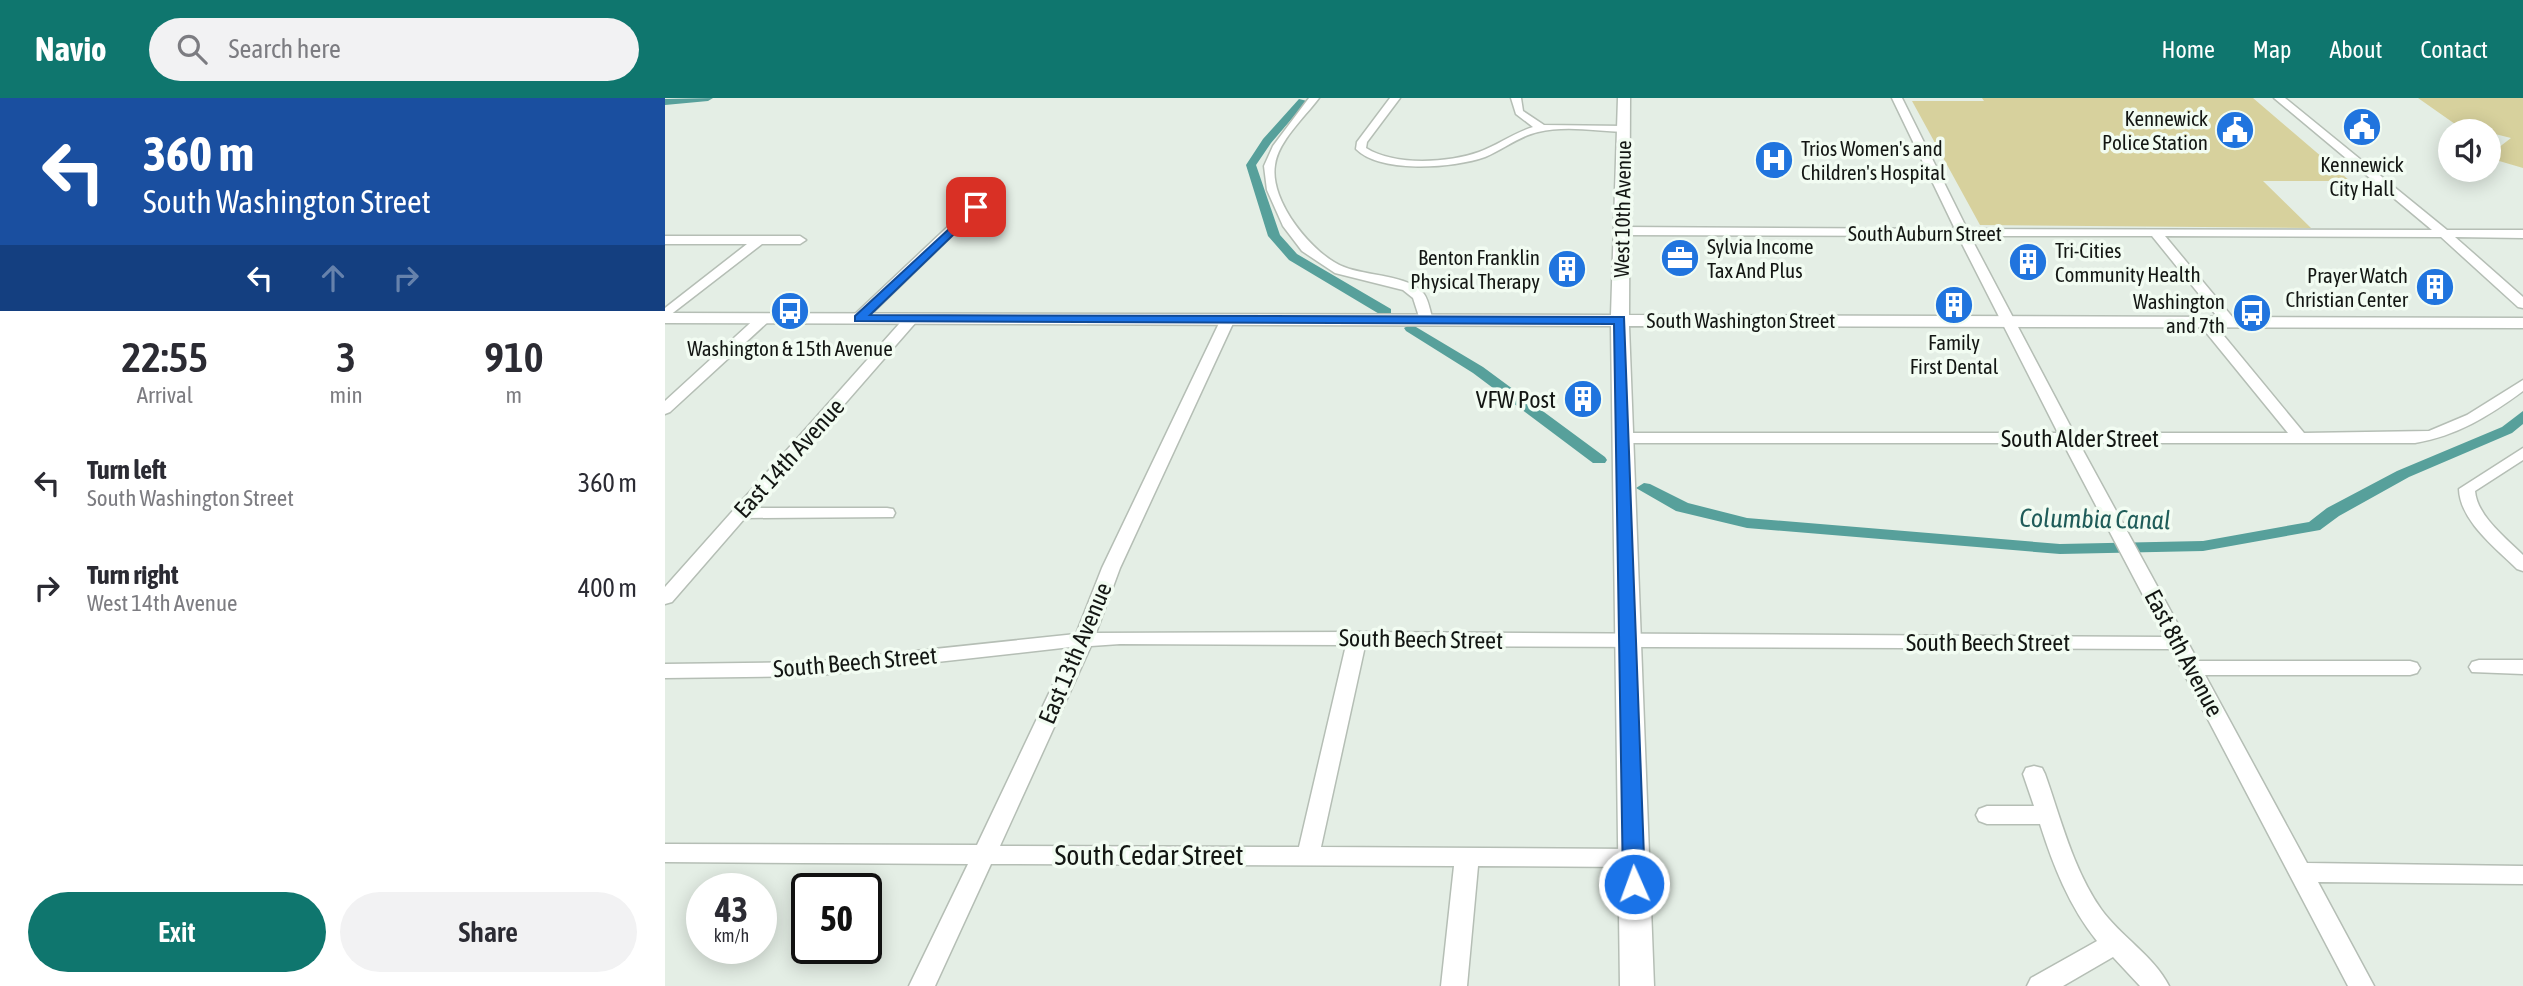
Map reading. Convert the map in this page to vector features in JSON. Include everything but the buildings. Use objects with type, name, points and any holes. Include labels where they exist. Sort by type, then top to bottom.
[{"type":"main road","name":"West 10th Avenue","points":[[1625,98],[1620,320],[1637,986]]},
{"type":"main road","name":"South Washington Street","points":[[665,316],[2523,323]]},
{"type":"street","points":[[1314,98],[1278,146],[1269,166],[1273,190],[1289,226],[1299,241],[1333,267],[1408,287],[1419,296],[1426,320]]},
{"type":"street","points":[[1395,98],[1362,142],[1361,149],[1368,155],[1401,161],[1464,159],[1479,156],[1542,128],[1624,129]]},
{"type":"street","points":[[1516,98],[1517,111],[1542,128]]},
{"type":"street","name":"East 8th Avenue","points":[[1897,98],[2006,321],[2361,986]]},
{"type":"street","points":[[2279,98],[2444,234],[2523,304]]},
{"type":"street","points":[[859,318],[995,188]]},
{"type":"street","name":"South Auburn Street","points":[[1622,231],[2523,234]]},
{"type":"street","points":[[2156,233],[2229,322]]},
{"type":"street","points":[[665,240],[800,240]]},
{"type":"street","points":[[665,316],[759,240]]},
{"type":"street","points":[[665,409],[764,318]]},
{"type":"street","name":"East 14th Avenue","points":[[665,598],[912,318]]},
{"type":"street","name":"East 13th Avenue","points":[[922,986],[985,855],[1083,639],[1111,568],[1228,319]]},
{"type":"street","points":[[2205,322],[2300,438]]},
{"type":"street","name":"South Alder Street","points":[[1623,438],[2415,438],[2440,434],[2481,414],[2523,384]]},
{"type":"street","points":[[2523,453],[2467,489],[2466,499],[2477,516],[2523,565]]},
{"type":"street","points":[[740,513],[887,513]]},
{"type":"street","points":[[1308,856],[1357,638]]},
{"type":"street","name":"South Beech Street","points":[[665,671],[811,669],[1083,639],[2178,643]]},
{"type":"street","points":[[2479,667],[2523,667]]},
{"type":"street","points":[[2192,668],[2410,668]]},
{"type":"street","points":[[2034,774],[2083,901],[2115,943],[2156,986]]},
{"type":"street","points":[[1987,815],[2049,814]]},
{"type":"street","name":"South Cedar Street","points":[[665,853],[1633,858]]},
{"type":"street","points":[[1454,986],[1467,857]]},
{"type":"street","points":[[2300,872],[2523,875]]},
{"type":"street","points":[[2040,986],[2115,943]]},
{"type":"shaded area","points":[[1982,98],[2253,98],[2350,181],[2263,181],[2311,228],[1980,225],[1912,101],[1984,101]]},
{"type":"shaded area","points":[[2418,98],[2523,98],[2523,168],[2501,162],[2501,146],[2511,138],[2501,136],[2501,119],[2448,119]]},
{"type":"waterway","name":"Columbia Canal","points":[[665,102],[708,98]]},
{"type":"waterway","name":"Columbia Canal","points":[[1302,101],[1267,141],[1251,165],[1274,236],[1293,257],[1386,312]]},
{"type":"waterway","name":"Columbia Canal","points":[[1411,328],[1478,370],[1599,460]]},
{"type":"waterway","name":"Columbia Canal","points":[[1644,488],[1682,507],[1747,523],[2060,549],[2203,546],[2314,526],[2333,512],[2403,474],[2507,430],[2523,416]]},
{"type":"place","name":"Kennewick City Hall","points":[[2362,127]]},
{"type":"place","name":"Kennewick Police Station","points":[[2235,130]]},
{"type":"place","name":"Trios Women's and Children's Hospital","points":[[1774,160]]},
{"type":"place","name":"Sylvia Income Tax And Plus","points":[[1680,258]]},
{"type":"place","name":"Tri-Cities Community Health","points":[[2028,262]]},
{"type":"place","name":"Benton Franklin Physical Therapy","points":[[1567,269]]},
{"type":"place","name":"Prayer Watch Christian Center","points":[[2435,287]]},
{"type":"place","name":"Family First Dental","points":[[1954,305]]},
{"type":"place","name":"Washington & 15th Avenue","points":[[790,311]]},
{"type":"place","name":"Washington and 7th","points":[[2252,313]]},
{"type":"place","name":"VFW Post","points":[[1583,399]]},
{"type":"route","points":[[976,207],[859,318],[1620,320],[1634,884]]}]
